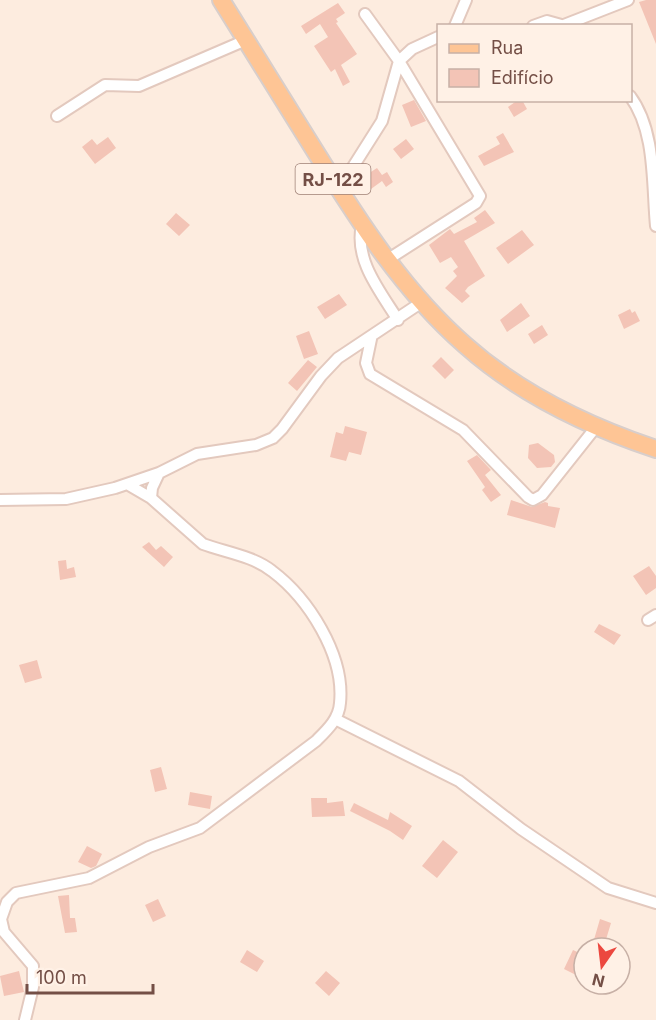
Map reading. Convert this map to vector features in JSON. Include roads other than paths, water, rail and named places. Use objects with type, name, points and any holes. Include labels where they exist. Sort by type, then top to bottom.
[{"type":"main road","name":"RJ-122","points":[[221,0],[362,225],[422,302],[464,345],[503,375],[551,405],[596,427],[656,449]]},
{"type":"street","points":[[456,24],[466,0]]},
{"type":"street","points":[[567,24],[628,0]]},
{"type":"street","points":[[365,14],[399,62],[480,196],[476,202],[387,260]]},
{"type":"street","points":[[539,24],[547,21],[560,24]]},
{"type":"street","points":[[339,189],[382,121],[399,62],[412,49],[437,37]]},
{"type":"street","points":[[57,116],[105,85],[139,86],[246,40]]},
{"type":"street","points":[[632,99],[642,116],[647,135],[656,226]]},
{"type":"street","points":[[362,225],[360,249],[372,278],[398,320]]},
{"type":"street","points":[[0,500],[66,499],[127,484],[159,473],[197,454],[256,445],[273,438],[321,376],[338,358],[371,339],[422,302]]},
{"type":"street","points":[[371,339],[366,363],[370,374],[463,430],[533,500],[542,495],[596,427]]},
{"type":"street","points":[[151,498],[152,488],[159,473]]},
{"type":"street","points":[[25,1020],[33,987],[33,966],[3,932],[1,919],[7,902],[16,893],[89,878],[149,847],[200,828],[316,741],[335,719],[340,703],[340,684],[334,660],[308,610],[293,590],[270,569],[203,544],[151,498],[127,484]]},
{"type":"street","points":[[335,719],[459,781],[521,829],[608,888],[656,903]]}]
